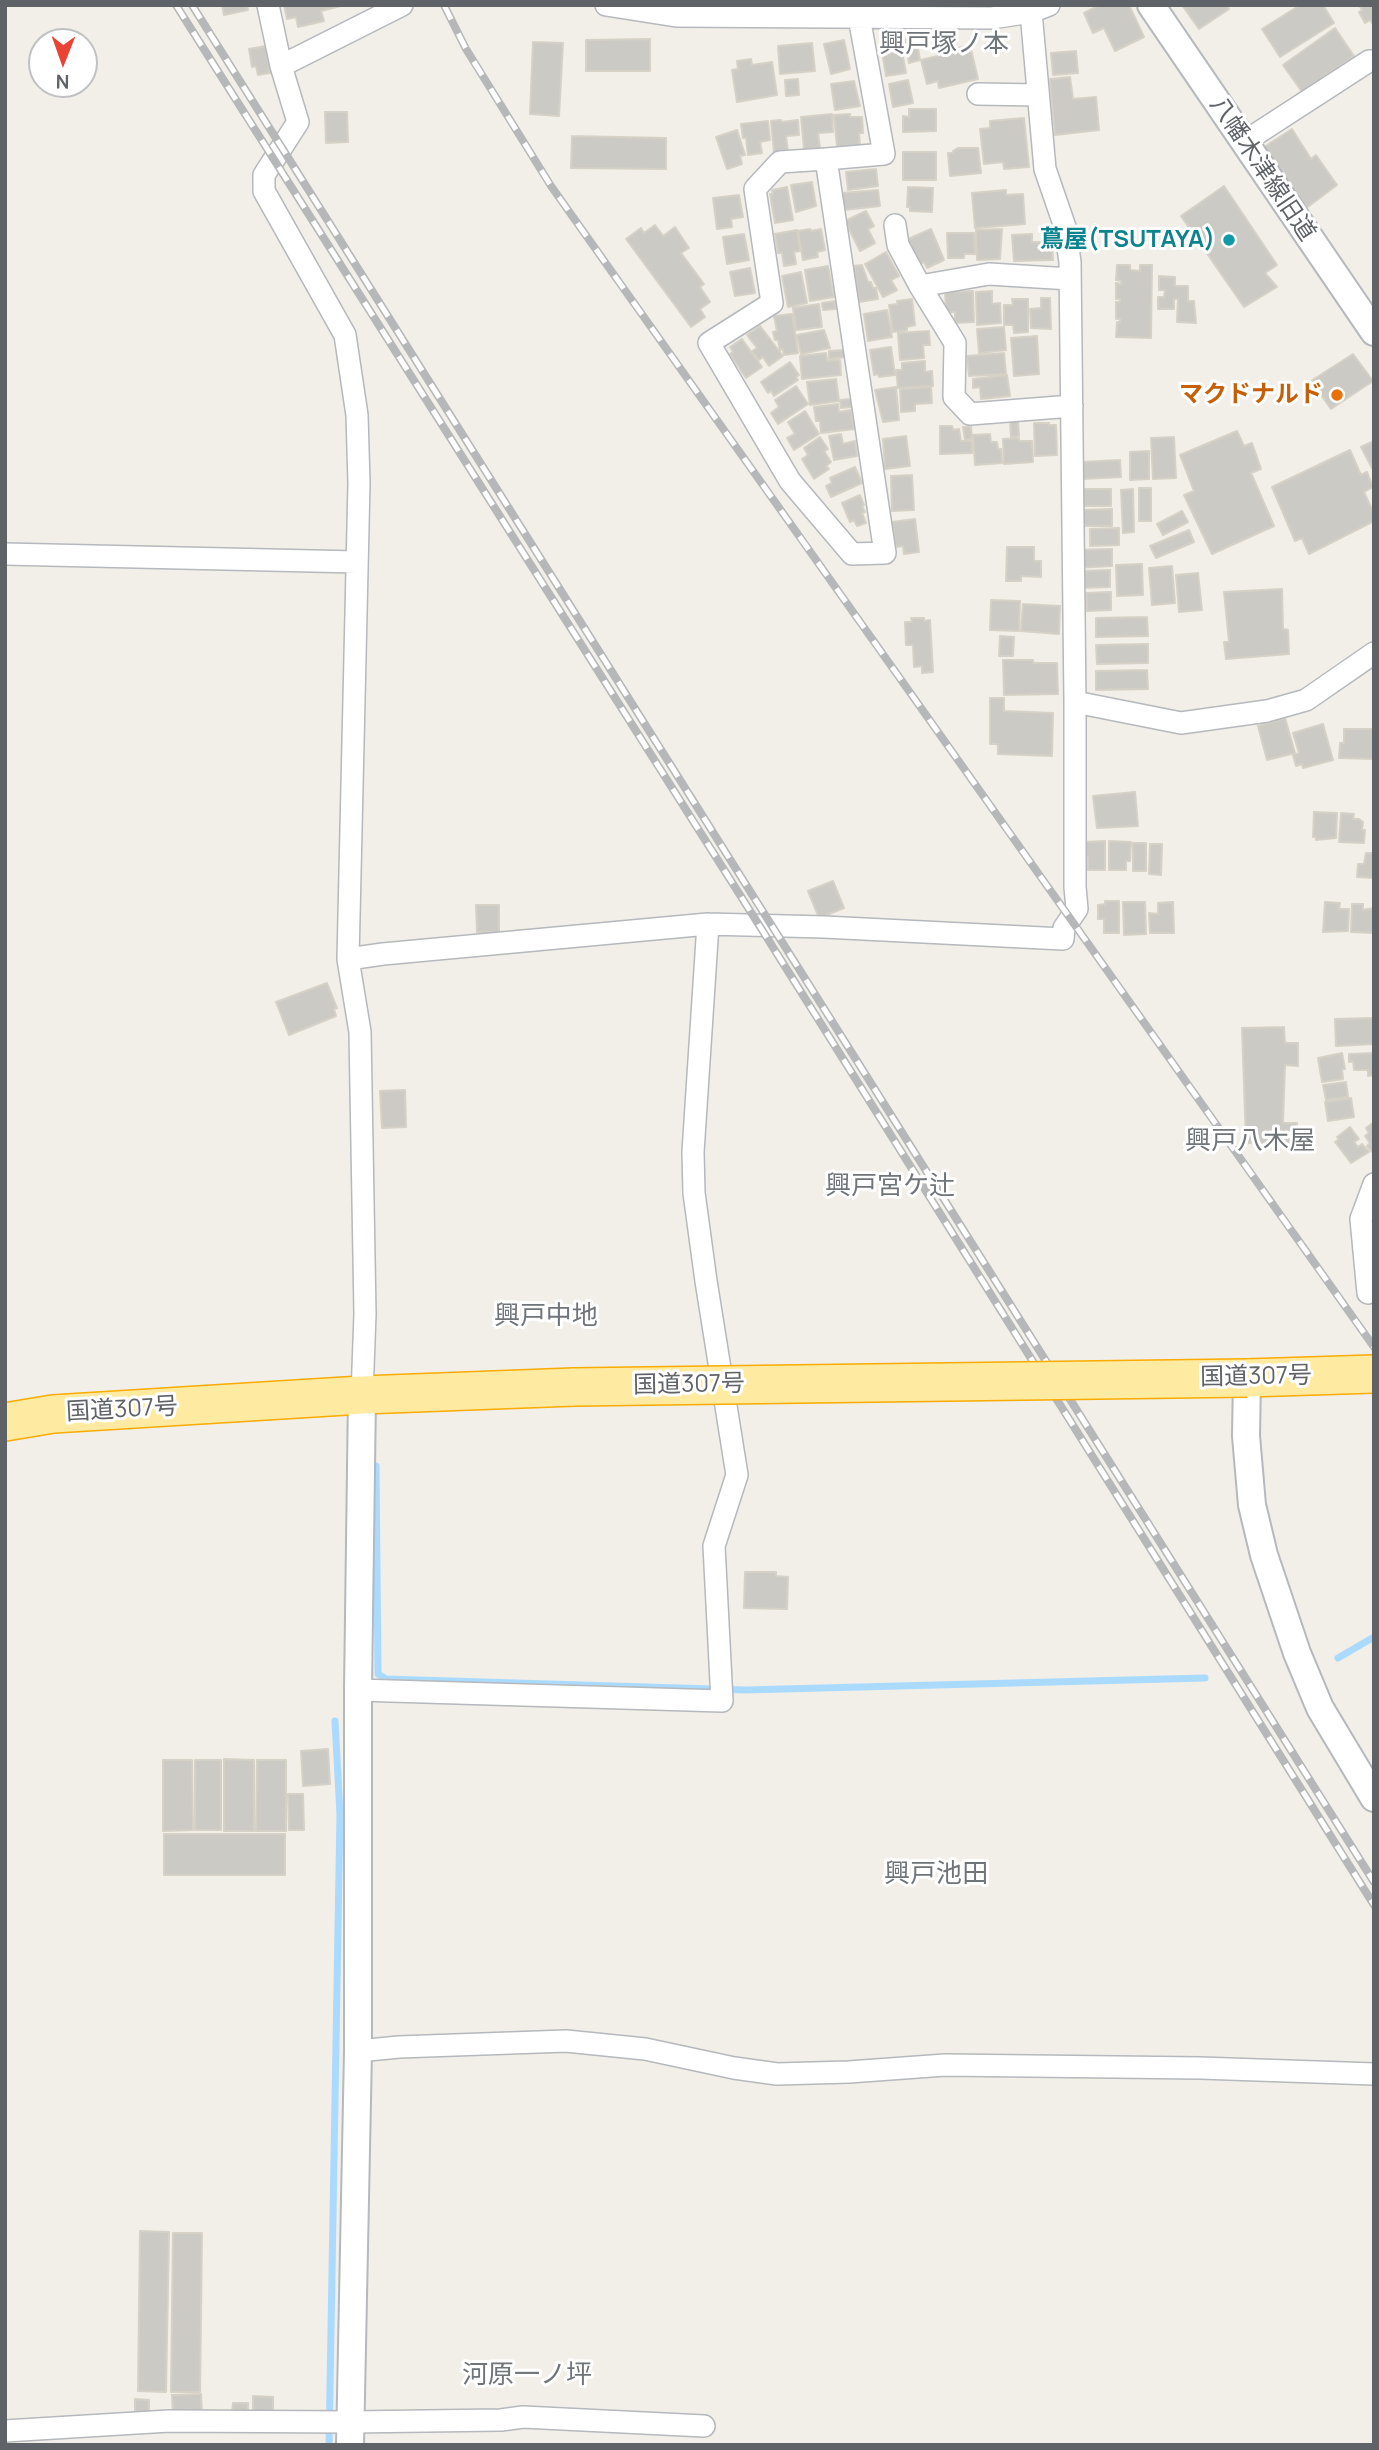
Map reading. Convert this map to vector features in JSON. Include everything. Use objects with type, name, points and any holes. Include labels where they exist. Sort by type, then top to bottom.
[{"type":"highway","name":"国道307号","points":[[5,1422],[53,1414],[362,1395],[574,1387],[1374,1374]]},
{"type":"street","points":[[268,5],[281,66],[298,122],[264,175],[264,191],[345,335],[357,415],[359,484],[348,959],[360,1032],[366,1314],[362,1395],[358,1690],[358,2051],[350,2434]]},
{"type":"street","points":[[281,66],[402,5]]},
{"type":"street","points":[[348,959],[708,924],[1063,939],[1064,928],[1077,909],[1070,279],[1065,227],[1045,169],[1038,95],[1040,9],[992,18],[944,11],[676,16],[606,5]]},
{"type":"street","name":"八幡木津線旧道","points":[[1151,5],[1374,332]]},
{"type":"street","points":[[825,159],[885,553],[852,554],[790,481],[709,343],[772,303],[755,190],[780,162],[884,154],[845,13]]},
{"type":"street","points":[[1244,142],[1369,61],[1374,61]]},
{"type":"street","points":[[978,94],[1038,95]]},
{"type":"street","points":[[895,225],[898,244],[955,343],[954,397],[970,414],[1072,406]]},
{"type":"street","points":[[920,286],[989,274],[1070,279]]},
{"type":"street","points":[[5,554],[357,562]]},
{"type":"street","points":[[1075,702],[1181,723],[1267,711],[1306,700],[1374,653]]},
{"type":"street","points":[[358,1690],[722,1701],[714,1546],[737,1475],[694,1194],[708,924]]},
{"type":"street","points":[[1368,1293],[1361,1219],[1374,1184]]},
{"type":"street","points":[[1247,1378],[1246,1436],[1252,1505],[1268,1567],[1297,1653],[1320,1708],[1374,1798]]},
{"type":"street","points":[[358,2051],[566,2041],[645,2049],[734,2068],[777,2074],[945,2065],[1200,2068],[1374,2074]]},
{"type":"street","points":[[5,2431],[169,2421],[350,2434],[523,2417],[704,2426]]},
{"type":"building","points":[[222,5],[247,5],[248,10],[224,15]]},
{"type":"building","points":[[284,5],[345,5],[321,11],[324,21],[298,27],[296,17],[287,19]]},
{"type":"building","points":[[1100,5],[1129,5],[1144,37],[1115,51],[1104,28],[1093,33],[1084,13]]},
{"type":"building","points":[[1182,5],[1226,5],[1229,9],[1199,29]]},
{"type":"building","points":[[1300,5],[1323,5],[1334,23],[1280,57],[1262,29]]},
{"type":"building","points":[[1359,5],[1374,5],[1374,26],[1370,20],[1365,23],[1359,12],[1362,10]]},
{"type":"building","points":[[1335,28],[1354,56],[1302,92],[1283,65]]},
{"type":"building","points":[[916,37],[920,60],[909,63],[905,39]]},
{"type":"building","points":[[650,39],[650,71],[586,71],[586,40]]},
{"type":"building","points":[[844,40],[850,69],[831,74],[824,44]]},
{"type":"building","points":[[900,41],[906,73],[886,76],[881,45]]},
{"type":"building","points":[[533,42],[563,43],[559,116],[530,114]]},
{"type":"building","points":[[812,43],[815,71],[780,74],[778,46]]},
{"type":"building","points":[[970,45],[978,79],[939,88],[938,81],[927,84],[921,60]]},
{"type":"building","points":[[266,46],[270,73],[258,75],[256,66],[252,67],[249,49]]},
{"type":"building","points":[[1076,51],[1078,73],[1053,75],[1051,53]]},
{"type":"building","points":[[751,59],[752,65],[772,62],[777,95],[737,102],[732,70],[738,69],[737,61]]},
{"type":"building","points":[[1070,77],[1073,99],[1096,97],[1099,130],[1055,135],[1050,79]]},
{"type":"building","points":[[798,79],[799,95],[786,96],[785,80]]},
{"type":"building","points":[[908,80],[913,103],[893,107],[889,84]]},
{"type":"building","points":[[854,81],[860,106],[835,110],[831,84]]},
{"type":"building","points":[[909,109],[936,109],[936,131],[903,132],[903,116],[909,117]]},
{"type":"building","points":[[325,112],[347,112],[348,142],[326,143]]},
{"type":"building","points":[[832,114],[833,132],[818,133],[820,148],[804,149],[801,117]]},
{"type":"building","points":[[850,114],[850,117],[862,117],[863,133],[859,133],[860,145],[837,147],[834,115]]},
{"type":"building","points":[[1024,118],[1029,167],[1004,169],[1003,162],[984,164],[980,129],[990,128],[990,121]]},
{"type":"building","points":[[798,120],[799,135],[786,136],[788,152],[774,153],[771,121]]},
{"type":"building","points":[[768,121],[770,140],[760,142],[762,153],[748,155],[741,124]]},
{"type":"building","points":[[1292,129],[1311,159],[1316,155],[1337,185],[1305,209],[1264,147]]},
{"type":"building","points":[[737,130],[745,155],[740,156],[742,164],[727,169],[716,137]]},
{"type":"building","points":[[572,136],[666,138],[666,169],[571,168]]},
{"type":"building","points":[[958,148],[978,148],[981,173],[950,176],[948,153],[953,153]]},
{"type":"building","points":[[903,152],[936,152],[936,180],[903,180]]},
{"type":"building","points":[[876,169],[878,186],[848,190],[846,172]]},
{"type":"building","points":[[812,182],[816,206],[796,212],[791,185]]},
{"type":"building","name":"蔦屋(TSUTAYA)","points":[[1224,186],[1277,265],[1265,273],[1277,287],[1244,307],[1181,216]]},
{"type":"building","points":[[787,187],[793,220],[775,223],[770,194],[773,194],[772,190]]},
{"type":"building","points":[[908,187],[933,188],[932,212],[910,211],[910,207],[907,207]]},
{"type":"building","points":[[878,190],[880,206],[844,210],[842,193]]},
{"type":"building","points":[[1006,190],[1006,195],[1023,194],[1025,224],[975,228],[972,193]]},
{"type":"building","points":[[739,195],[743,217],[731,219],[732,227],[717,229],[713,198]]},
{"type":"building","points":[[866,211],[874,226],[868,229],[875,243],[860,251],[845,221]]},
{"type":"building","points":[[655,225],[663,236],[675,227],[689,248],[681,253],[704,284],[700,287],[710,302],[700,309],[705,317],[691,327],[626,239],[641,228],[644,233]]},
{"type":"building","points":[[821,229],[825,250],[817,252],[818,257],[803,260],[798,231]]},
{"type":"building","points":[[931,229],[944,260],[927,268],[924,262],[919,264],[908,239]]},
{"type":"building","points":[[1002,229],[1000,259],[977,260],[976,230]]},
{"type":"building","points":[[797,230],[800,251],[794,252],[796,264],[784,266],[782,253],[778,253],[775,234]]},
{"type":"building","points":[[947,233],[974,233],[975,254],[964,254],[964,258],[948,258]]},
{"type":"building","points":[[744,234],[749,260],[727,264],[723,237]]},
{"type":"building","points":[[1032,234],[1032,242],[1052,242],[1053,260],[1014,261],[1012,235]]},
{"type":"building","points":[[886,252],[899,276],[891,280],[897,290],[883,297],[865,264]]},
{"type":"building","points":[[862,265],[868,282],[876,288],[878,299],[859,302],[854,266]]},
{"type":"building","points":[[1117,265],[1130,265],[1130,270],[1140,271],[1140,265],[1152,265],[1151,338],[1116,337],[1117,322],[1120,322],[1120,319],[1116,319],[1116,302],[1120,302],[1120,299],[1116,299],[1116,283],[1121,284],[1121,281],[1116,280]]},
{"type":"building","points":[[828,266],[834,297],[810,301],[805,270]]},
{"type":"building","points":[[750,268],[755,293],[735,296],[730,272]]},
{"type":"building","points":[[801,272],[807,303],[788,307],[782,276]]},
{"type":"building","points":[[1159,276],[1175,277],[1175,286],[1188,286],[1188,301],[1194,301],[1196,323],[1177,322],[1178,299],[1174,299],[1174,309],[1158,309],[1158,297],[1164,297],[1165,290],[1159,290]]},
{"type":"building","points":[[973,291],[974,322],[955,323],[955,312],[946,312],[945,292]]},
{"type":"building","points":[[992,291],[992,304],[1000,303],[1001,323],[977,325],[976,292]]},
{"type":"building","points":[[1041,298],[1050,298],[1051,329],[1031,328],[1030,309],[1041,308]]},
{"type":"building","points":[[912,299],[915,325],[907,327],[907,330],[893,332],[889,305]]},
{"type":"building","points":[[1012,299],[1028,299],[1028,332],[1014,333],[1013,325],[1004,325],[1004,305],[1013,305]]},
{"type":"building","points":[[835,301],[836,309],[823,310],[822,303]]},
{"type":"building","points":[[819,304],[822,327],[796,330],[793,308]]},
{"type":"building","points":[[887,310],[892,337],[868,341],[864,314]]},
{"type":"building","points":[[792,314],[798,353],[784,355],[778,340],[775,340],[773,332],[777,331],[774,316]]},
{"type":"building","points":[[760,326],[783,356],[769,366],[763,357],[759,360],[752,351],[757,348],[747,335]]},
{"type":"building","points":[[1004,327],[1006,350],[979,353],[977,329]]},
{"type":"building","points":[[824,330],[830,348],[801,354],[797,335]]},
{"type":"building","points":[[929,331],[930,345],[923,345],[924,358],[900,360],[898,333]]},
{"type":"building","points":[[1037,336],[1039,374],[1014,376],[1011,338]]},
{"type":"building","points":[[742,339],[762,367],[746,378],[730,354],[733,352],[730,347]]},
{"type":"building","points":[[891,347],[895,375],[874,375],[870,350]]},
{"type":"building","points":[[844,350],[845,357],[829,359],[829,351]]},
{"type":"building","points":[[826,353],[827,361],[840,360],[841,375],[802,379],[800,356]]},
{"type":"building","points":[[1004,353],[1006,374],[969,376],[967,356]]},
{"type":"building","name":"マクドナルド","points":[[1353,354],[1373,381],[1331,409],[1311,381]]},
{"type":"building","points":[[925,361],[925,372],[932,371],[933,386],[898,388],[896,370],[902,370],[902,363]]},
{"type":"building","points":[[790,362],[799,375],[796,377],[798,380],[774,396],[771,391],[768,393],[761,382]]},
{"type":"building","points":[[1007,375],[1010,396],[981,399],[980,387],[973,388],[973,379]]},
{"type":"building","points":[[836,379],[839,401],[810,405],[807,382]]},
{"type":"building","points":[[796,386],[808,404],[778,424],[771,413],[779,407],[775,400]]},
{"type":"building","points":[[896,387],[899,420],[883,422],[875,390]]},
{"type":"building","points":[[931,387],[932,403],[915,404],[915,411],[901,412],[900,389]]},
{"type":"building","points":[[852,399],[852,407],[841,408],[840,400]]},
{"type":"building","points":[[838,404],[839,412],[851,410],[854,429],[821,433],[820,421],[816,421],[814,407]]},
{"type":"building","points":[[805,411],[819,434],[794,450],[787,438],[795,434],[788,422]]},
{"type":"building","points":[[1018,420],[1019,436],[1011,437],[1010,421]]},
{"type":"building","points":[[1034,423],[1056,425],[1057,455],[1035,456]]},
{"type":"building","points":[[940,426],[959,429],[961,441],[972,441],[972,453],[940,454]]},
{"type":"building","points":[[971,426],[972,439],[965,440],[963,427]]},
{"type":"building","points":[[1237,431],[1244,446],[1252,443],[1261,469],[1251,473],[1274,526],[1212,554],[1184,495],[1194,491],[1180,455]]},
{"type":"building","points":[[841,434],[843,444],[855,441],[857,456],[834,460],[829,436]]},
{"type":"building","points":[[990,434],[991,442],[997,442],[998,449],[1001,449],[1002,463],[975,465],[973,435]]},
{"type":"building","points":[[906,436],[910,466],[885,469],[883,439]]},
{"type":"building","points":[[820,437],[828,449],[824,451],[831,462],[826,466],[829,469],[814,479],[802,459],[808,455],[804,448]]},
{"type":"building","points":[[1174,437],[1176,478],[1153,479],[1151,438]]},
{"type":"building","points":[[1019,438],[1019,441],[1032,441],[1033,462],[1004,464],[1003,439]]},
{"type":"building","points":[[1374,441],[1374,467],[1372,468],[1361,447]]},
{"type":"building","points":[[1350,450],[1361,475],[1367,472],[1373,487],[1364,492],[1374,514],[1374,521],[1309,554],[1302,538],[1295,541],[1272,487]]},
{"type":"building","points":[[1149,451],[1149,479],[1130,480],[1130,452]]},
{"type":"building","points":[[1120,460],[1121,477],[1083,479],[1082,462]]},
{"type":"building","points":[[855,467],[862,483],[831,497],[826,486],[832,483],[830,478]]},
{"type":"building","points":[[912,475],[914,510],[892,511],[891,476]]},
{"type":"building","points":[[1139,488],[1151,488],[1151,521],[1139,521]]},
{"type":"building","points":[[1080,489],[1111,489],[1111,506],[1080,506]]},
{"type":"building","points":[[1133,489],[1134,532],[1123,533],[1121,490]]},
{"type":"building","points":[[860,495],[866,523],[857,526],[854,520],[850,522],[842,503]]},
{"type":"building","points":[[1112,509],[1112,526],[1081,526],[1081,510]]},
{"type":"building","points":[[1182,511],[1188,522],[1163,535],[1157,524]]},
{"type":"building","points":[[915,519],[919,552],[904,554],[903,546],[896,547],[892,522]]},
{"type":"building","points":[[1119,528],[1119,545],[1090,546],[1090,529]]},
{"type":"building","points":[[1189,530],[1194,542],[1156,558],[1150,546]]},
{"type":"building","points":[[1007,547],[1034,547],[1034,561],[1041,561],[1041,577],[1021,576],[1021,581],[1006,581]]},
{"type":"building","points":[[1112,549],[1112,566],[1075,568],[1074,550]]},
{"type":"building","points":[[1142,564],[1143,595],[1117,596],[1116,565]]},
{"type":"building","points":[[1172,566],[1175,603],[1152,605],[1149,568]]},
{"type":"building","points":[[1110,570],[1110,587],[1081,588],[1081,571]]},
{"type":"building","points":[[1198,573],[1202,610],[1179,612],[1176,575]]},
{"type":"building","points":[[1282,589],[1283,629],[1288,630],[1289,654],[1226,659],[1224,642],[1229,642],[1224,592]]},
{"type":"building","points":[[1111,592],[1111,610],[1087,611],[1086,593]]},
{"type":"building","points":[[991,600],[1020,601],[1019,631],[990,630]]},
{"type":"building","points":[[1023,604],[1060,606],[1059,634],[1021,631]]},
{"type":"building","points":[[1147,617],[1148,636],[1096,637],[1096,618]]},
{"type":"building","points":[[911,618],[930,620],[933,672],[922,673],[922,666],[914,667],[913,645],[906,645],[905,622],[912,622]]},
{"type":"building","points":[[1000,636],[1014,637],[1013,656],[999,656]]},
{"type":"building","points":[[1148,644],[1148,663],[1097,664],[1096,645]]},
{"type":"building","points":[[1003,660],[1057,663],[1058,694],[1004,695]]},
{"type":"building","points":[[1147,670],[1148,689],[1096,690],[1096,671]]},
{"type":"building","points":[[990,698],[1004,698],[1004,711],[1053,713],[1052,756],[998,754],[998,744],[990,744]]},
{"type":"building","points":[[1285,718],[1295,753],[1267,760],[1258,726]]},
{"type":"building","points":[[1323,724],[1333,760],[1303,768],[1302,764],[1296,766],[1293,755],[1299,753],[1293,733]]},
{"type":"building","points":[[1344,729],[1374,729],[1374,759],[1339,758],[1340,743],[1344,743]]},
{"type":"building","points":[[1135,792],[1138,826],[1097,828],[1093,796]]},
{"type":"building","points":[[1314,812],[1337,813],[1336,838],[1316,840],[1316,837],[1313,837]]},
{"type":"building","points":[[1341,813],[1354,814],[1353,819],[1363,822],[1364,843],[1339,842]]},
{"type":"building","points":[[1105,841],[1105,870],[1088,870],[1088,857],[1084,857],[1084,842]]},
{"type":"building","points":[[1109,841],[1131,842],[1130,861],[1126,861],[1126,870],[1109,870]]},
{"type":"building","points":[[1133,843],[1146,843],[1146,871],[1133,871]]},
{"type":"building","points":[[1150,844],[1162,844],[1161,875],[1149,874]]},
{"type":"building","points":[[1366,853],[1374,853],[1374,878],[1357,877],[1358,864],[1364,864]]},
{"type":"building","points":[[833,881],[844,908],[819,918],[808,891]]},
{"type":"building","points":[[1105,901],[1119,901],[1119,933],[1104,933],[1104,919],[1098,919],[1098,905],[1105,904]]},
{"type":"building","points":[[1123,902],[1145,902],[1146,934],[1124,935]]},
{"type":"building","points":[[1173,902],[1174,933],[1150,933],[1149,913],[1158,914],[1158,903]]},
{"type":"building","points":[[1325,902],[1340,903],[1339,909],[1349,909],[1348,931],[1323,932]]},
{"type":"building","points":[[1352,904],[1363,904],[1363,910],[1374,908],[1374,933],[1351,932]]},
{"type":"building","points":[[476,905],[499,905],[499,932],[477,932]]},
{"type":"building","points":[[327,983],[337,1008],[334,1009],[336,1016],[289,1035],[276,1002]]},
{"type":"building","points":[[1374,1018],[1374,1044],[1336,1046],[1335,1019]]},
{"type":"building","points":[[1284,1027],[1285,1043],[1298,1043],[1298,1066],[1285,1065],[1283,1123],[1297,1123],[1297,1144],[1246,1143],[1242,1028]]},
{"type":"building","points":[[1342,1053],[1345,1069],[1342,1069],[1343,1079],[1322,1082],[1318,1058]]},
{"type":"building","points":[[1374,1053],[1374,1075],[1368,1076],[1368,1070],[1354,1070],[1353,1061],[1349,1062],[1349,1054]]},
{"type":"building","points":[[1346,1082],[1348,1097],[1326,1100],[1323,1085]]},
{"type":"building","points":[[405,1090],[406,1127],[382,1128],[380,1091]]},
{"type":"building","points":[[1351,1098],[1354,1117],[1328,1121],[1325,1102]]},
{"type":"building","points":[[1374,1122],[1374,1154],[1367,1146],[1370,1143],[1365,1136],[1369,1133],[1366,1128]]},
{"type":"building","points":[[1350,1127],[1359,1139],[1354,1142],[1358,1147],[1362,1144],[1369,1152],[1351,1163],[1335,1142],[1339,1139],[1337,1137]]},
{"type":"building","points":[[745,1572],[776,1572],[776,1576],[788,1577],[787,1609],[744,1608]]},
{"type":"building","points":[[328,1749],[330,1784],[303,1786],[301,1751]]},
{"type":"building","points":[[224,1759],[254,1760],[254,1831],[224,1831]]},
{"type":"building","points":[[163,1760],[192,1760],[193,1830],[163,1831]]},
{"type":"building","points":[[195,1760],[221,1760],[221,1830],[195,1830]]},
{"type":"building","points":[[257,1760],[286,1760],[286,1831],[256,1831]]},
{"type":"building","points":[[288,1794],[303,1794],[304,1830],[289,1830]]},
{"type":"building","points":[[164,1834],[285,1834],[285,1875],[164,1875]]},
{"type":"building","points":[[140,2231],[169,2232],[166,2392],[138,2391]]},
{"type":"building","points":[[173,2233],[202,2233],[200,2392],[171,2392]]},
{"type":"building","points":[[201,2394],[202,2414],[173,2415],[172,2395]]},
{"type":"building","points":[[253,2396],[273,2397],[273,2413],[253,2413]]},
{"type":"building","points":[[135,2399],[149,2400],[149,2413],[135,2413]]},
{"type":"building","points":[[233,2403],[248,2403],[248,2413],[232,2412]]},
{"type":"waterway","points":[[376,1466],[378,1674],[386,1679],[745,1690],[1205,1678]]},
{"type":"waterway","points":[[1338,1658],[1374,1637]]},
{"type":"waterway","points":[[329,2445],[340,1814],[335,1721]]},
{"type":"railway","points":[[176,5],[759,925],[1374,1905]]},
{"type":"railway","points":[[192,5],[1374,1882]]},
{"type":"railway","points":[[444,5],[466,49],[551,186],[1374,1347]]},
{"type":"place","name":"蔦屋(TSUTAYA)","points":[[1229,240]]},
{"type":"place","name":"マクドナルド","points":[[1337,395]]},
{"type":"district","name":"興戸塚ノ本","points":[[944,45]]},
{"type":"district","name":"興戸八木屋","points":[[1250,1142]]},
{"type":"district","name":"興戸宮ケ辻","points":[[890,1187]]},
{"type":"district","name":"興戸中地","points":[[546,1317]]},
{"type":"district","name":"興戸池田","points":[[936,1875]]},
{"type":"district","name":"河原一ノ坪","points":[[527,2376]]}]
